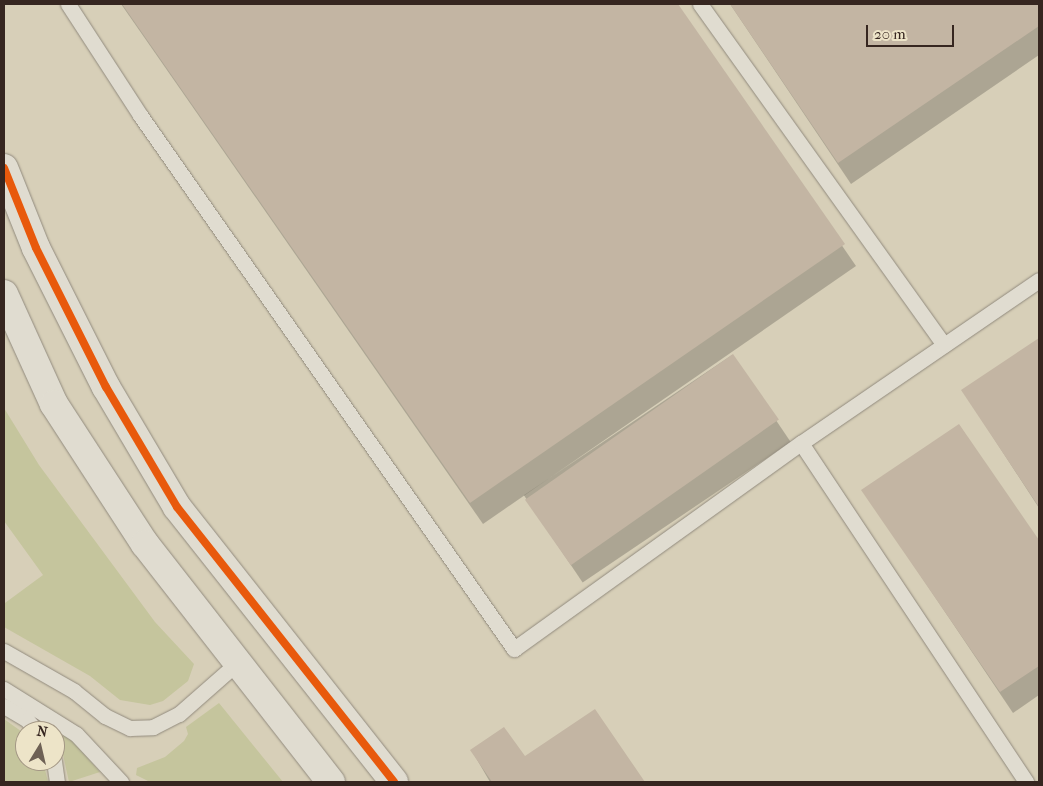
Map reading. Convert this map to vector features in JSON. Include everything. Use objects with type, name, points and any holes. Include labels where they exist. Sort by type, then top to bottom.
[{"type":"street","points":[[4,168],[36,248],[106,387],[177,507],[394,782]]},
{"type":"street","points":[[4,294],[54,404],[145,544],[331,782]]},
{"type":"lane","points":[[68,4],[140,115],[514,649],[801,442],[1039,280]]},
{"type":"lane","points":[[700,4],[944,345]]},
{"type":"lane","points":[[801,442],[1026,782]]},
{"type":"lane","points":[[4,651],[74,691],[105,716],[130,728],[153,727],[179,714],[237,663]]},
{"type":"lane","points":[[4,688],[76,734],[121,782]]},
{"type":"lane","points":[[4,706],[28,721]]},
{"type":"green space","points":[[4,408],[39,465],[155,622],[194,664],[188,681],[163,701],[150,705],[120,700],[90,676],[4,627],[5,603],[43,575],[4,521]]},
{"type":"green space","points":[[219,703],[283,782],[150,782],[136,775],[137,768],[165,757],[184,741],[188,734],[186,727]]},
{"type":"green space","points":[[4,719],[15,727],[15,771],[45,771],[48,782],[4,782]]},
{"type":"green space","points":[[65,735],[100,772],[69,782],[65,764]]},
{"type":"building","points":[[122,4],[678,4],[845,244],[470,503]]},
{"type":"building","points":[[730,4],[1039,4],[1039,26],[838,163]]},
{"type":"building","points":[[1039,338],[1039,507],[961,390]]},
{"type":"building","points":[[733,354],[779,420],[571,565],[525,500]]},
{"type":"building","points":[[959,424],[1039,540],[1039,666],[1000,692],[861,490]]},
{"type":"building","points":[[595,709],[645,782],[492,782],[470,750],[504,727],[525,756]]},
{"type":"cycle path","points":[[4,168],[36,248],[106,387],[177,507],[394,782]]}]
